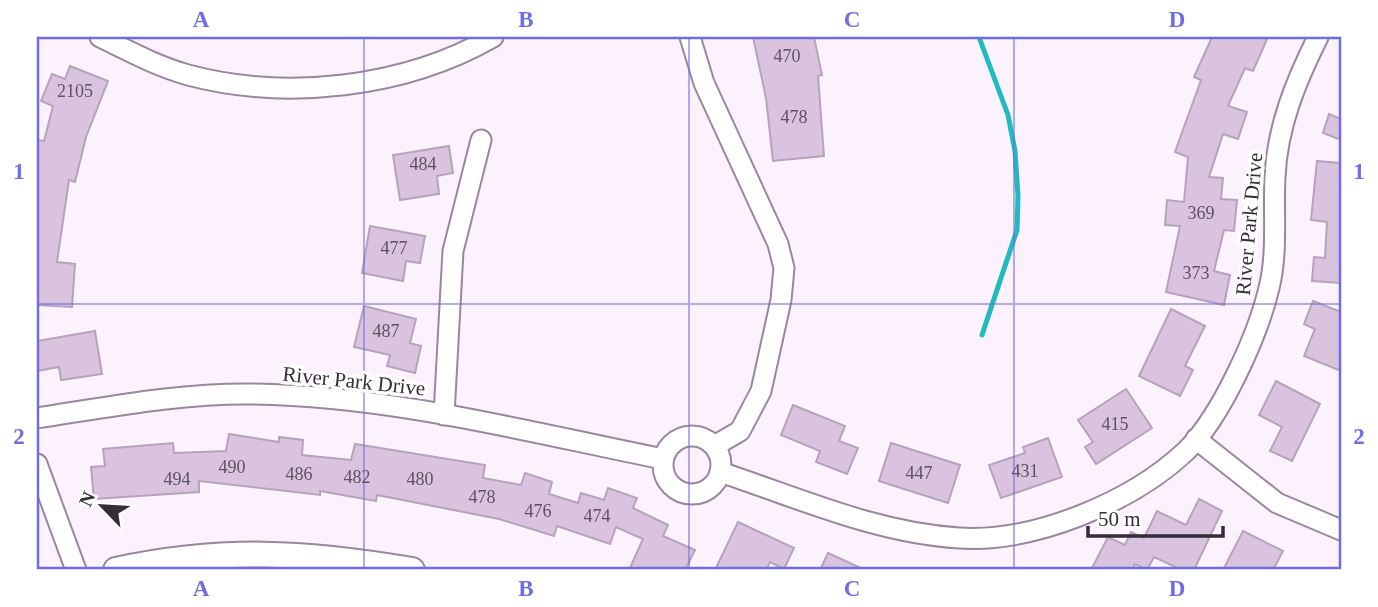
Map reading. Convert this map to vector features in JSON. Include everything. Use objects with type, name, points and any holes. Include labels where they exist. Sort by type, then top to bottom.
[{"type":"street","points":[[100,37],[147,61],[190,75],[264,88],[345,84],[387,76],[464,52],[493,37]]},
{"type":"street","points":[[690,37],[704,83],[778,244],[784,268],[772,352],[761,391],[740,431],[727,442],[716,445],[697,436],[688,436],[671,444],[663,459],[667,480],[682,492],[701,493],[716,481],[720,472],[721,463],[716,445]]},
{"type":"street","name":"River Park Drive","points":[[720,472],[892,529],[961,538],[1000,536],[1054,525],[1115,499],[1185,452],[1196,439],[1247,354],[1262,319],[1273,256],[1277,153],[1284,117],[1299,74],[1318,37]]},
{"type":"street","points":[[444,415],[453,251],[481,140]]},
{"type":"street","name":"River Park Drive","points":[[37,418],[166,398],[254,394],[374,402],[663,459]]},
{"type":"street","points":[[1196,439],[1277,503],[1341,530]]},
{"type":"street","points":[[37,464],[76,570]]},
{"type":"street","points":[[116,570],[222,553],[294,555],[412,570]]},
{"type":"building","points":[[753,37],[814,37],[822,75],[818,76],[824,156],[773,161],[766,98]]},
{"type":"building","points":[[1212,37],[1268,37],[1253,71],[1245,68],[1228,106],[1247,112],[1238,139],[1223,134],[1209,177],[1223,178],[1221,199],[1237,200],[1234,231],[1224,230],[1214,271],[1230,275],[1224,305],[1166,292],[1180,226],[1165,225],[1167,200],[1184,202],[1188,157],[1175,152],[1201,80],[1194,77]]},
{"type":"building","points":[[70,66],[108,81],[86,137],[75,182],[69,180],[57,262],[75,264],[72,307],[37,305],[37,140],[44,141],[53,106],[41,101],[52,74],[65,79]]},
{"type":"building","points":[[1329,114],[1341,119],[1341,140],[1323,133]]},
{"type":"building","points":[[449,146],[453,173],[437,176],[439,194],[400,200],[393,155]]},
{"type":"building","points":[[1317,161],[1340,163],[1341,283],[1312,281],[1314,257],[1325,258],[1327,222],[1311,220]]},
{"type":"building","points":[[370,226],[425,236],[420,263],[406,261],[403,281],[362,273]]},
{"type":"building","points":[[1313,301],[1341,312],[1341,371],[1304,356],[1315,329],[1304,324]]},
{"type":"building","points":[[364,306],[416,319],[410,343],[421,346],[415,373],[387,366],[390,355],[354,347]]},
{"type":"building","points":[[1171,309],[1205,326],[1185,366],[1193,370],[1180,396],[1139,376]]},
{"type":"building","points":[[95,331],[102,374],[61,380],[59,367],[37,371],[37,341]]},
{"type":"building","points":[[1276,381],[1320,404],[1292,461],[1270,451],[1282,427],[1259,415]]},
{"type":"building","points":[[1126,389],[1152,428],[1096,464],[1085,447],[1093,442],[1078,420]]},
{"type":"building","points":[[793,405],[845,426],[839,441],[858,448],[847,474],[816,462],[820,451],[781,435]]},
{"type":"building","points":[[229,434],[279,442],[279,437],[303,440],[302,455],[351,460],[355,444],[485,465],[483,478],[521,485],[525,473],[552,482],[549,494],[578,503],[581,493],[604,500],[608,488],[637,498],[633,508],[668,525],[663,536],[695,550],[685,570],[629,570],[643,539],[616,527],[610,544],[557,526],[554,536],[499,519],[377,495],[376,501],[320,491],[320,495],[199,481],[199,492],[94,499],[91,467],[105,466],[103,449],[173,443],[174,453],[226,451]]},
{"type":"building","points":[[1048,438],[1062,477],[1001,498],[989,465],[1025,453],[1023,447]]},
{"type":"building","points":[[891,443],[960,465],[948,503],[879,481]]},
{"type":"building","points":[[1199,499],[1222,511],[1194,570],[1182,570],[1154,557],[1147,570],[1135,564],[1132,570],[1091,570],[1108,537],[1125,545],[1131,532],[1144,538],[1157,511],[1186,525]]},
{"type":"building","points":[[738,522],[794,548],[784,569],[770,562],[766,570],[715,570]]},
{"type":"building","points":[[1243,531],[1283,551],[1273,570],[1223,570]]},
{"type":"building","points":[[828,553],[865,570],[820,570]]},
{"type":"waterway","points":[[979,37],[1008,115],[1015,151],[1018,196],[1017,230],[982,335]]}]
